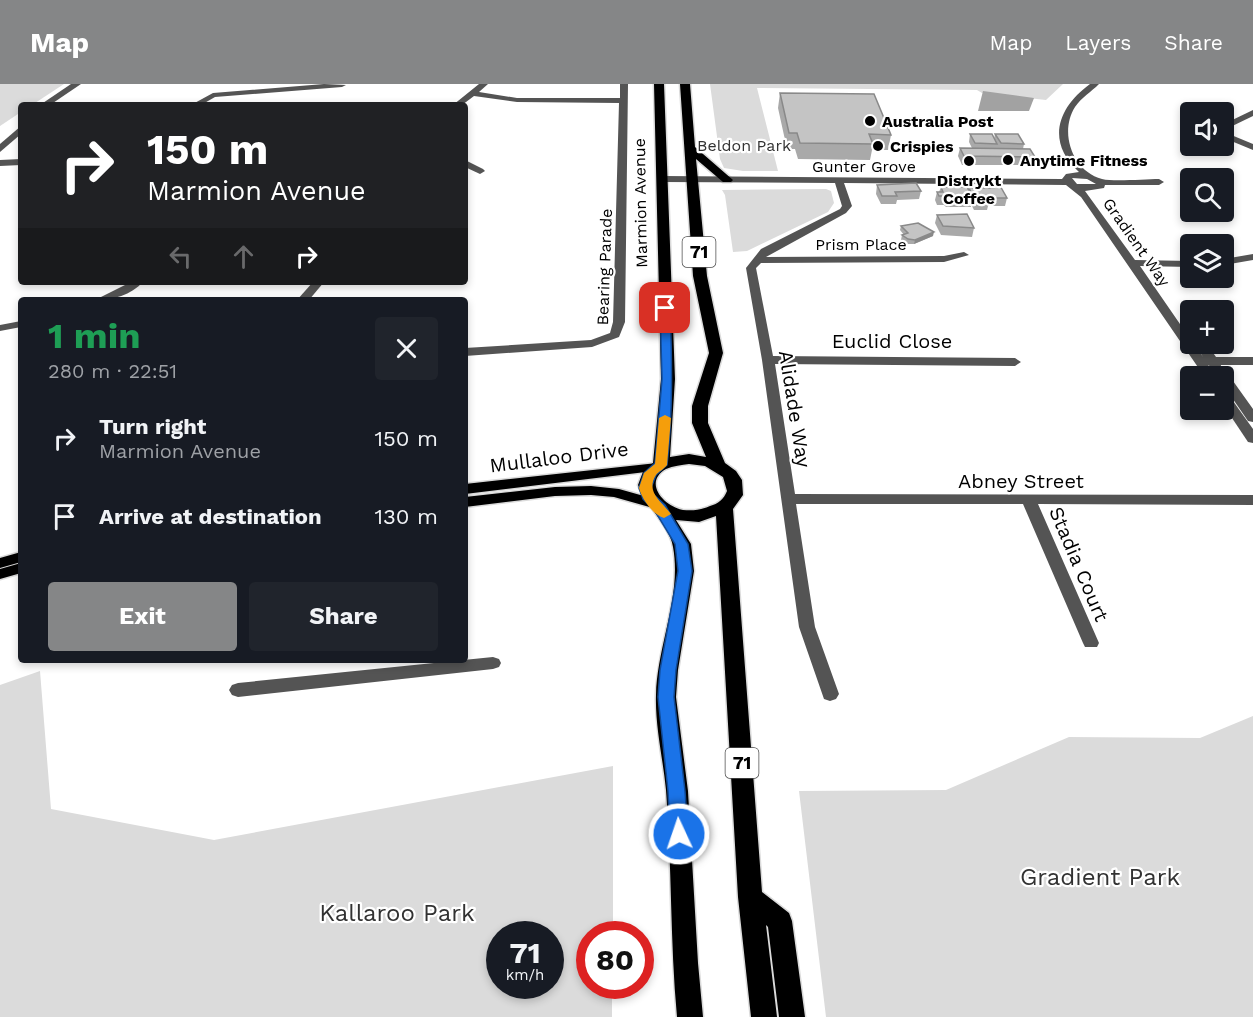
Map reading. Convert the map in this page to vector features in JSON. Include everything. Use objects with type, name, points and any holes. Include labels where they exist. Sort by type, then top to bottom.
[{"type":"highway","name":"Marmion Avenue","points":[[659,84],[668,379],[659,466]]},
{"type":"highway","name":"71","points":[[685,84],[703,299],[716,353],[700,406],[700,423],[717,465],[730,474],[735,486],[733,498],[724,508],[750,897],[764,1017]]},
{"type":"highway","points":[[692,149],[727,180]]},
{"type":"highway","points":[[659,466],[689,459],[717,465]]},
{"type":"highway","name":"71","points":[[659,466],[646,480],[645,488],[681,544],[685,571],[668,670],[666,697],[677,791],[685,963],[690,1017]]},
{"type":"highway","points":[[657,505],[669,512],[692,516],[724,508]]},
{"type":"highway","points":[[750,897],[780,921],[792,1017]]},
{"type":"main road","name":"Mullaloo Drive","points":[[468,489],[659,466]]},
{"type":"main road","name":"Mullaloo Drive","points":[[468,502],[558,493],[609,492],[657,505]]},
{"type":"main road","points":[[0,563],[18,558]]},
{"type":"main road","points":[[0,574],[18,569]]},
{"type":"street","points":[[49,102],[77,84]]},
{"type":"street","points":[[59,102],[87,84]]},
{"type":"street","points":[[461,102],[484,84]]},
{"type":"street","name":"Bearing Parade","points":[[468,352],[592,343],[615,335],[619,322],[624,84]]},
{"type":"street","points":[[1061,104],[1083,84]]},
{"type":"street","points":[[1095,84],[1074,102],[1068,110],[1062,127],[1066,150],[1073,163],[1098,186]]},
{"type":"street","points":[[200,102],[213,95],[342,85]]},
{"type":"street","points":[[473,93],[528,101],[623,101]]},
{"type":"street","points":[[1234,122],[1253,113]]},
{"type":"street","points":[[0,138],[18,123]]},
{"type":"street","name":"Gradient Way","points":[[1053,126],[1055,147],[1070,182],[1094,208],[1203,366]]},
{"type":"street","points":[[0,149],[18,132]]},
{"type":"street","points":[[1234,139],[1253,147]]},
{"type":"street","points":[[0,163],[18,162]]},
{"type":"street","points":[[468,165],[480,171]]},
{"type":"street","points":[[1070,182],[1088,176]]},
{"type":"street","name":"Gunter Grove","points":[[662,179],[1070,182]]},
{"type":"street","points":[[757,260],[765,251],[843,211],[847,206],[839,181]]},
{"type":"street","points":[[1070,182],[1098,186],[1159,182]]},
{"type":"street","name":"Gradient Way","points":[[1098,186],[1101,202],[1180,315]]},
{"type":"street","name":"Prism Place","points":[[757,260],[944,259],[964,255]]},
{"type":"street","points":[[1234,260],[1253,257]]},
{"type":"street","name":"Alidade Way","points":[[757,260],[751,268],[768,360],[807,627],[830,694]]},
{"type":"street","points":[[1132,263],[1180,264]]},
{"type":"street","points":[[108,297],[134,285]]},
{"type":"street","points":[[306,297],[316,285]]},
{"type":"street","points":[[0,328],[18,325]]},
{"type":"street","points":[[1208,354],[1216,366]]},
{"type":"street","name":"Euclid Close","points":[[768,360],[1015,362]]},
{"type":"street","points":[[1200,361],[1253,361]]},
{"type":"street","points":[[1234,391],[1253,418]]},
{"type":"street","points":[[1234,411],[1253,439]]},
{"type":"street","name":"Abney Street","points":[[789,499],[1253,500]]},
{"type":"street","name":"Stadia Court","points":[[1029,501],[1091,644]]},
{"type":"street","points":[[238,690],[382,667],[493,663]]},
{"type":"green space","points":[[0,84],[64,84],[37,102],[18,102],[18,114],[0,126]]},
{"type":"green space","name":"Beldon Park","points":[[710,84],[1063,84],[1046,100],[982,93],[977,90],[757,88],[778,171],[743,171],[724,168],[720,159]]},
{"type":"green space","points":[[826,189],[831,191],[834,203],[828,212],[747,251],[733,252],[725,195],[722,190]]},
{"type":"green space","name":"Kallaroo Park","points":[[40,671],[51,809],[214,840],[613,766],[613,921],[576,921],[576,999],[612,999],[612,1017],[0,1017],[0,685]]},
{"type":"green space","name":"Gradient Park","points":[[1253,716],[1253,1017],[826,1017],[799,791],[946,790],[1069,737],[1200,738]]},
{"type":"shaded area","points":[[983,91],[1034,98],[1029,111],[978,111]]},
{"type":"building","points":[[780,93],[874,94],[891,135],[869,134],[873,144],[800,143],[797,133],[789,133]]},
{"type":"building","points":[[970,134],[992,134],[997,144],[975,143]]},
{"type":"building","points":[[995,134],[1018,134],[1024,144],[1001,143]]},
{"type":"building","points":[[960,148],[1030,149],[1035,157],[964,156]]},
{"type":"building","points":[[916,183],[921,191],[895,192],[897,196],[882,196],[877,185]]},
{"type":"building","points":[[992,184],[999,184],[1007,198],[987,198],[989,202],[976,202],[969,188],[994,188]]},
{"type":"building","points":[[941,187],[967,187],[973,199],[939,196],[937,192],[943,192]]},
{"type":"building","points":[[967,214],[974,228],[943,226],[937,215]]},
{"type":"building","points":[[918,223],[934,232],[915,240],[902,235],[908,233],[901,226]]},
{"type":"slow traffic","points":[[664,514],[647,496],[645,488],[650,473],[661,465],[665,418]]},
{"type":"place","name":"Australia Post","points":[[870,121]]},
{"type":"place","name":"Crispies","points":[[878,146]]},
{"type":"place","name":"Anytime Fitness","points":[[1008,160]]},
{"type":"place","name":"Distrykt Coffee","points":[[969,161]]},
{"type":"route","points":[[665,308],[668,379],[661,465],[650,473],[645,488],[647,496],[660,508],[681,544],[685,571],[668,670],[666,697],[677,791],[679,834]]}]
